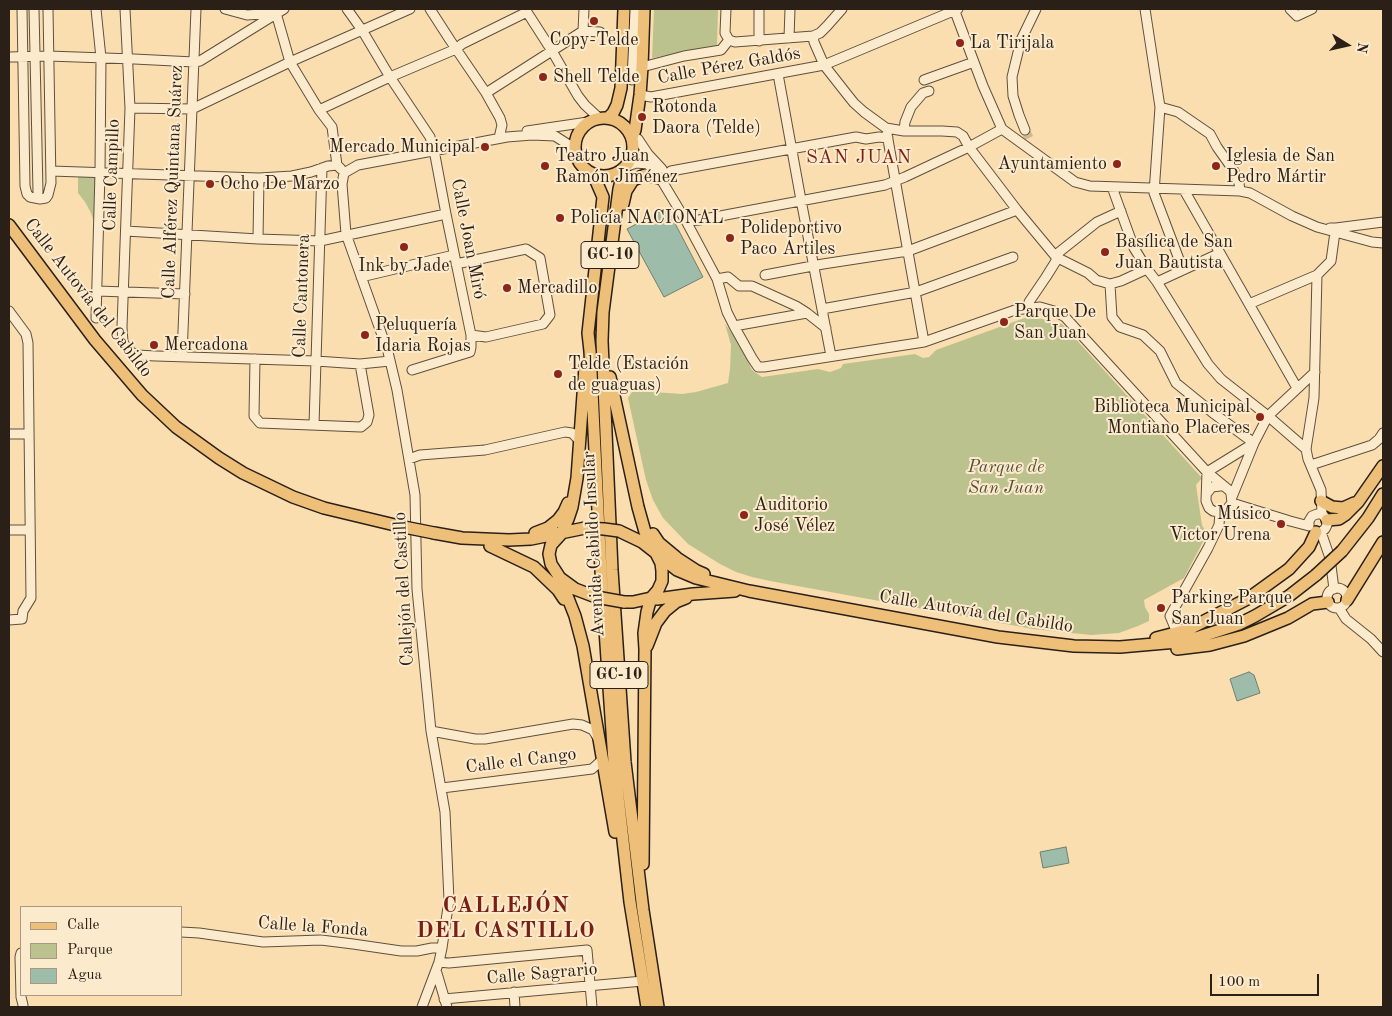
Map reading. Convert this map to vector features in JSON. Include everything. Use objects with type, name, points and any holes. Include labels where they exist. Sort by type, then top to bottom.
[{"type":"main road","points":[[576,154],[577,136],[582,128],[588,122],[604,118],[613,113],[620,98],[624,9]]},
{"type":"main road","name":"GC-10","points":[[625,168],[633,154],[634,145],[632,137],[635,130],[640,95],[644,9]]},
{"type":"main road","points":[[604,118],[616,120],[623,124],[632,137]]},
{"type":"main road","name":"GC-10","points":[[576,154],[585,169],[593,174]]},
{"type":"main road","points":[[593,174],[609,176],[625,168]]},
{"type":"main road","name":"Avenida Cabildo Insular","points":[[625,168],[619,189],[613,234],[603,312],[602,341],[612,570],[625,762],[643,910],[658,1007]]},
{"type":"main road","name":"Avenida Cabildo Insular","points":[[593,174],[603,197],[588,333],[601,571],[613,752],[630,902],[647,1007]]},
{"type":"main road","points":[[613,234],[626,191],[633,180],[645,175],[661,179]]},
{"type":"main road","name":"Calle Autovía del Cabildo","points":[[9,225],[95,340],[142,395],[176,427],[219,458],[243,473],[293,497],[324,508],[508,550],[537,561],[559,577]]},
{"type":"main road","points":[[588,333],[577,478],[570,513],[561,534],[551,545],[549,554],[550,564],[559,577],[575,616],[582,646],[618,850],[630,902]]},
{"type":"main road","points":[[602,341],[641,517],[645,532],[658,554],[662,571],[662,581],[658,590],[651,598],[644,633],[643,910]]},
{"type":"main road","points":[[1324,517],[1339,519],[1345,515],[1358,502],[1383,466]]},
{"type":"main road","points":[[509,540],[548,528],[564,512],[575,489]]},
{"type":"main road","name":"Calle Autovía del Cabildo","points":[[658,554],[678,570],[696,578],[749,591],[998,637],[1074,646],[1120,647],[1177,642],[1199,637],[1256,616],[1303,586],[1316,575],[1342,550],[1368,518],[1383,494]]},
{"type":"main road","points":[[1321,496],[1332,507],[1343,508],[1358,502]]},
{"type":"main road","points":[[641,517],[660,543],[677,558],[697,572],[731,586]]},
{"type":"main road","points":[[561,534],[585,528],[619,531],[642,542],[658,554]]},
{"type":"main road","points":[[1120,647],[1187,630],[1249,598],[1289,569],[1309,547],[1316,530]]},
{"type":"main road","name":"Calle Autovía del Cabildo","points":[[462,538],[509,540],[531,539],[561,534]]},
{"type":"main road","points":[[1343,604],[1383,542]]},
{"type":"main road","points":[[490,546],[534,567],[558,590],[575,616]]},
{"type":"main road","points":[[559,577],[575,589],[596,597],[624,602],[651,598]]},
{"type":"main road","name":"Calle Autovía del Cabildo","points":[[651,598],[749,591]]},
{"type":"main road","points":[[645,650],[656,623],[665,611],[676,602],[693,594]]},
{"type":"main road","points":[[1120,647],[1169,650],[1210,645],[1244,636],[1288,618],[1312,604],[1328,602]]},
{"type":"street","points":[[22,9],[25,186],[30,198],[40,200],[46,198],[50,189],[51,171],[48,9]]},
{"type":"street","points":[[34,9],[38,192]]},
{"type":"street","points":[[96,9],[101,58],[96,318]]},
{"type":"street","name":"Calle Campillo","points":[[125,9],[130,108],[123,342],[129,351],[137,355],[182,356]]},
{"type":"street","name":"Calle Alférez Quintana Suárez","points":[[182,356],[196,9]]},
{"type":"street","points":[[225,9],[247,15],[278,10]]},
{"type":"street","name":"Calle Joan Miró","points":[[347,9],[430,138],[471,335]]},
{"type":"street","points":[[130,108],[192,109],[290,62],[410,9]]},
{"type":"street","points":[[430,9],[459,47],[486,93],[500,118],[503,137]]},
{"type":"street","points":[[583,31],[584,9]]},
{"type":"street","points":[[632,80],[635,9]]},
{"type":"street","points":[[726,9],[725,33],[730,40],[735,42],[813,36],[820,33],[842,9]]},
{"type":"street","points":[[759,9],[759,41]]},
{"type":"street","points":[[789,38],[790,9]]},
{"type":"street","points":[[956,9],[974,62],[1002,129],[1030,145],[1075,182],[1090,186],[1240,191],[1250,193],[1292,216],[1317,227],[1372,242],[1383,243]]},
{"type":"street","name":"Calle Pérez Galdós","points":[[640,95],[651,97],[824,65],[956,9]]},
{"type":"street","points":[[1025,130],[1013,96],[1012,77],[1021,40],[1036,9]]},
{"type":"street","points":[[1145,9],[1160,107],[1154,193],[1182,270]]},
{"type":"street","points":[[1290,9],[1297,16],[1312,9]]},
{"type":"street","points":[[9,57],[48,56],[200,61],[278,10]]},
{"type":"street","points":[[278,10],[290,62],[319,110],[332,127],[337,165],[344,172],[358,165],[531,130],[588,122]]},
{"type":"street","points":[[319,110],[459,47],[526,10],[578,96],[585,105],[604,118]]},
{"type":"street","points":[[486,93],[583,31],[600,32]]},
{"type":"street","points":[[813,36],[824,65],[854,103],[886,128],[904,131],[956,132],[963,136],[968,147],[1016,210],[1056,256],[1088,273],[1096,280],[1110,284],[1147,269]]},
{"type":"street","points":[[642,67],[684,56],[721,50],[730,40]]},
{"type":"street","points":[[924,80],[974,62]]},
{"type":"street","points":[[778,74],[831,356]]},
{"type":"street","points":[[904,131],[905,122],[911,107],[923,93],[929,91]]},
{"type":"street","points":[[1160,107],[1178,112],[1210,134],[1234,171],[1240,191]]},
{"type":"street","points":[[886,128],[924,342]]},
{"type":"street","points":[[686,221],[885,185],[895,182],[1002,129]]},
{"type":"street","points":[[503,137],[555,136],[569,145],[576,154]]},
{"type":"street","points":[[632,137],[638,139],[660,168],[671,171],[856,137],[866,139],[888,138]]},
{"type":"street","points":[[625,168],[636,163],[647,164],[656,171],[686,221],[717,279],[727,312],[758,366],[764,367],[924,342],[1015,310],[1040,307],[1066,317],[1208,472],[1230,491],[1232,500]]},
{"type":"street","points":[[51,171],[259,178],[292,176],[337,165]]},
{"type":"street","name":"Calle Cantonera","points":[[314,425],[322,168]]},
{"type":"street","points":[[661,179],[671,171]]},
{"type":"street","name":"Callejón del Castillo","points":[[344,172],[342,184],[346,234],[390,362],[397,390],[415,495],[417,589],[432,731],[445,812],[449,900],[442,948],[422,1007]]},
{"type":"street","points":[[258,239],[259,178]]},
{"type":"street","points":[[1112,186],[1134,248],[1208,364],[1221,379],[1306,449]]},
{"type":"street","points":[[1184,190],[1297,388]]},
{"type":"street","points":[[765,275],[908,251],[1016,210]]},
{"type":"street","points":[[1029,308],[1029,302],[1056,261],[1058,253],[1096,222],[1120,211]]},
{"type":"street","points":[[126,231],[320,241],[446,214]]},
{"type":"street","points":[[1317,227],[1336,228],[1383,222]]},
{"type":"street","points":[[1249,304],[1316,275],[1332,261],[1335,232]]},
{"type":"street","points":[[1372,242],[1383,249]]},
{"type":"street","points":[[361,277],[455,259],[526,249],[540,258],[550,315],[542,324],[486,337],[471,335],[470,352],[412,370]]},
{"type":"street","points":[[1157,282],[1220,253]]},
{"type":"street","points":[[822,309],[916,292],[1013,257]]},
{"type":"street","points":[[1232,500],[1316,530],[1325,529],[1327,525],[1321,496],[1306,449],[1314,398],[1316,275]]},
{"type":"street","points":[[717,279],[728,277],[738,286],[752,286],[796,306],[826,328]]},
{"type":"street","points":[[1110,284],[1112,317],[1120,327],[1143,335],[1160,351],[1176,383],[1254,443]]},
{"type":"street","points":[[97,291],[185,294]]},
{"type":"street","points":[[9,311],[26,334],[31,598],[23,611],[22,619],[9,620]]},
{"type":"street","points":[[734,326],[807,313]]},
{"type":"street","points":[[182,356],[360,364],[390,362]]},
{"type":"street","points":[[255,359],[254,416],[260,423],[361,427],[367,422],[369,415],[360,364]]},
{"type":"street","points":[[1208,472],[1207,505],[1213,511],[1220,512],[1227,509],[1232,500],[1254,443],[1268,416],[1315,372]]},
{"type":"street","points":[[409,459],[420,455],[485,450],[565,432],[572,433],[579,440]]},
{"type":"street","points":[[1311,466],[1372,445],[1383,432]]},
{"type":"street","points":[[9,434],[28,434]]},
{"type":"street","points":[[1208,472],[1254,443]]},
{"type":"street","points":[[1207,493],[1212,487],[1224,486]]},
{"type":"street","points":[[1187,630],[1175,628],[1170,616],[1208,548],[1219,525],[1220,512]]},
{"type":"street","points":[[1324,517],[1317,514],[1312,516],[1309,521],[1316,530],[1330,558],[1334,589],[1328,596],[1328,602],[1331,606],[1343,604]]},
{"type":"street","points":[[9,530],[30,530]]},
{"type":"street","points":[[1334,589],[1344,591],[1346,594],[1343,604],[1346,618],[1383,652]]},
{"type":"street","points":[[432,731],[485,739],[573,724],[582,725],[593,730],[598,738]]},
{"type":"street","name":"Calle el Cango","points":[[442,788],[592,769],[602,760]]},
{"type":"street","name":"Calle la Fonda","points":[[182,932],[263,942],[321,940],[402,952],[442,948]]},
{"type":"street","points":[[446,1003],[437,966],[449,963],[587,950],[592,1007]]},
{"type":"street","name":"Calle Sagrario","points":[[446,1003],[514,992],[643,981]]},
{"type":"street","points":[[514,992],[515,1007]]},
{"type":"street","points":[[21,996],[23,1005]]},
{"type":"green space","points":[[654,9],[718,9],[717,46],[652,58]]},
{"type":"green space","points":[[78,175],[97,176],[95,225],[91,213],[78,193]]},
{"type":"green space","name":"Parque de San Juan","points":[[1030,316],[1062,324],[1202,478],[1196,485],[1202,525],[1207,534],[1184,578],[1144,600],[1149,614],[1149,621],[1119,633],[1091,635],[1033,629],[752,577],[720,564],[688,544],[663,518],[653,500],[646,480],[628,398],[632,392],[682,394],[728,383],[731,345],[725,324],[740,344],[752,370],[762,377],[818,369],[830,372],[841,368],[843,364],[915,354],[923,358],[929,357],[936,350]]},
{"type":"water","points":[[667,208],[703,277],[664,297],[627,229]]},
{"type":"water","points":[[1249,672],[1254,675],[1260,693],[1237,701],[1230,679]]},
{"type":"water","points":[[1066,847],[1069,863],[1043,868],[1040,852]]},
{"type":"tunnel","points":[[1025,130],[1030,140]]},
{"type":"place","name":"Copy-Telde","points":[[594,21]]},
{"type":"place","name":"La Tirijala","points":[[960,43]]},
{"type":"place","name":"Shell Telde","points":[[543,77]]},
{"type":"place","name":"Rotonda Daora (Telde)","points":[[642,117]]},
{"type":"place","name":"Mercado Municipal","points":[[485,147]]},
{"type":"place","name":"Ayuntamiento","points":[[1117,164]]},
{"type":"place","name":"Teatro Juan Ramón Jiménez","points":[[545,166]]},
{"type":"place","name":"Iglesia de San Pedro Mártir","points":[[1216,166]]},
{"type":"place","name":"Ocho De Marzo","points":[[210,184]]},
{"type":"place","name":"Policía NACIONAL","points":[[560,218]]},
{"type":"place","name":"Polideportivo Paco Artiles","points":[[730,238]]},
{"type":"place","name":"Ink by Jade","points":[[404,247]]},
{"type":"place","name":"Basílica de San Juan Bautista","points":[[1105,252]]},
{"type":"place","name":"Mercadillo","points":[[507,288]]},
{"type":"place","name":"Parque De San Juan","points":[[1004,322]]},
{"type":"place","name":"Peluquería Idaria Rojas","points":[[365,335]]},
{"type":"place","name":"Mercadona","points":[[154,345]]},
{"type":"place","name":"Telde (Estación de guaguas)","points":[[558,374]]},
{"type":"place","name":"Biblioteca Municipal Montiano Placeres","points":[[1260,417]]},
{"type":"place","name":"Auditorio José Vélez","points":[[744,515]]},
{"type":"place","name":"Músico Victor Urena","points":[[1281,524]]},
{"type":"place","name":"Parking Parque San Juan","points":[[1161,608]]},
{"type":"district","name":"SAN JUAN","points":[[859,158]]},
{"type":"district","name":"CALLEJÓN DEL CASTILLO","points":[[506,918]]}]
